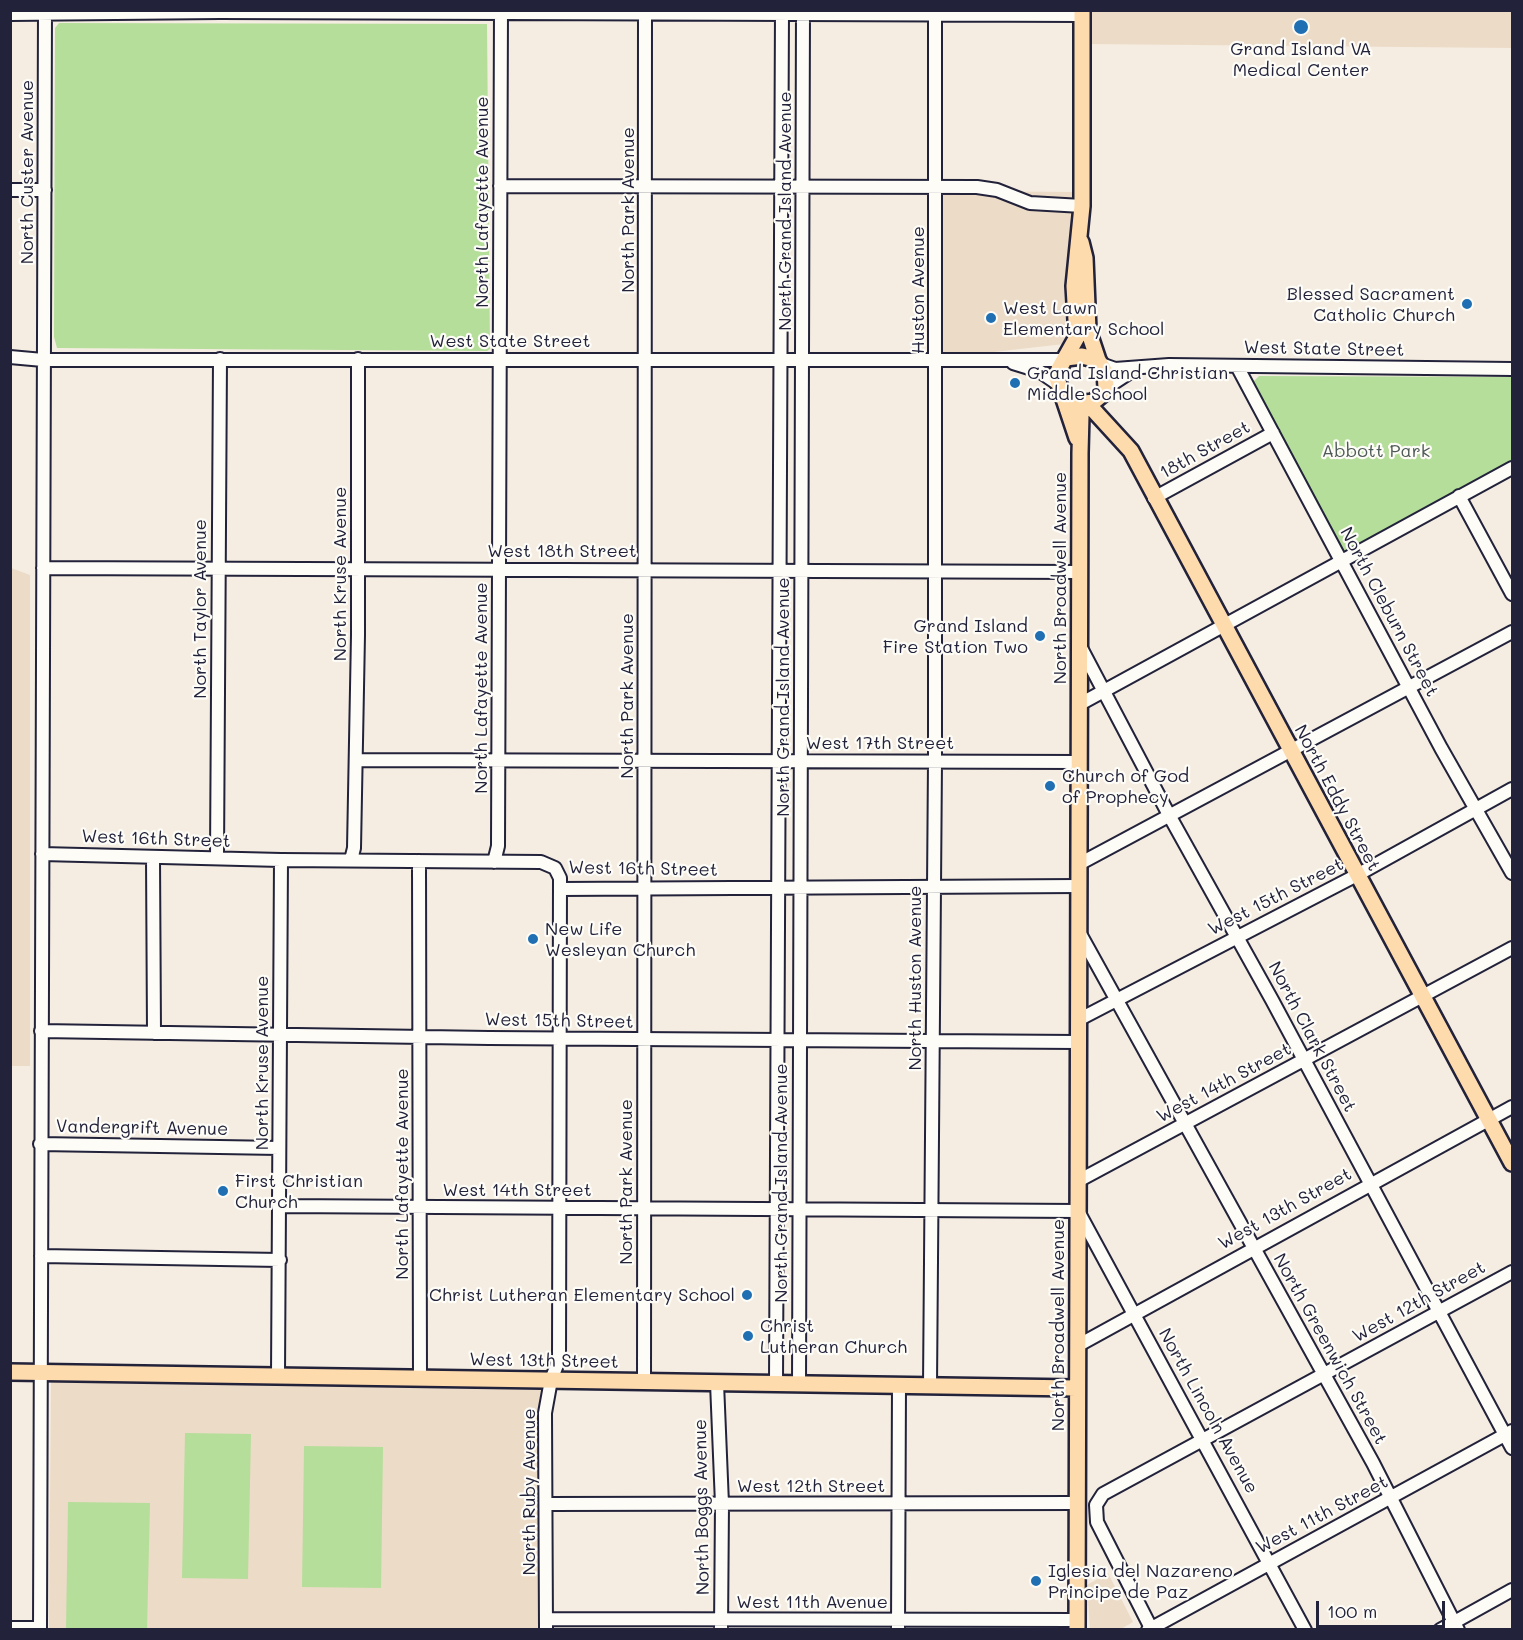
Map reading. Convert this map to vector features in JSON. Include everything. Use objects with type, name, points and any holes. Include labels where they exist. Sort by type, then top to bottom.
[{"type":"main road","points":[[1080,239],[1085,258],[1088,330],[1100,362],[1105,390],[1086,404],[1072,401],[1060,389],[1059,369],[1077,337],[1075,259],[1080,239],[1082,206],[1082,13]]},
{"type":"main road","points":[[1065,359],[1082,356],[1100,362]]},
{"type":"main road","name":"North Broadwell Avenue","points":[[1060,389],[1080,453]]},
{"type":"main road","name":"North Eddy Street","points":[[1105,390],[1108,408],[1129,436],[1131,451]]},
{"type":"main road","name":"North Broadwell Avenue","points":[[1077,1625],[1080,453],[1081,415],[1086,404]]},
{"type":"main road","name":"North Eddy Street","points":[[1086,404],[1131,451],[1154,498],[1512,1163]]},
{"type":"main road","name":"West 13th Street","points":[[10,1372],[1076,1388]]},
{"type":"street","points":[[10,14],[45,12],[1082,13]]},
{"type":"street","name":"North Custer Avenue","points":[[40,1629],[45,12]]},
{"type":"street","name":"North Lafayette Avenue","points":[[494,862],[498,846],[499,760],[501,12]]},
{"type":"street","name":"North Park Avenue","points":[[644,1382],[647,359],[645,12]]},
{"type":"street","name":"North Grand Island Avenue","points":[[776,1384],[780,888],[782,12]]},
{"type":"street","name":"North Grand Island Avenue","points":[[799,1384],[803,12]]},
{"type":"street","name":"Huston Avenue","points":[[935,13],[935,570]]},
{"type":"street","points":[[500,186],[935,186],[987,188],[1030,202],[1082,206]]},
{"type":"street","points":[[10,190],[45,190]]},
{"type":"street","name":"West State Street","points":[[10,357],[43,360],[803,359],[1009,362],[1026,359],[1065,359]]},
{"type":"street","name":"North Taylor Avenue","points":[[217,858],[220,359]]},
{"type":"street","name":"North Kruse Avenue","points":[[351,861],[354,848],[356,760],[358,359]]},
{"type":"street","name":"West State Street","points":[[1009,362],[1039,370],[1060,389]]},
{"type":"street","name":"West State Street","points":[[1100,362],[1115,369],[1161,365],[1512,369]]},
{"type":"street","name":"North Cleburn Street","points":[[1237,366],[1475,809],[1512,873]]},
{"type":"street","name":"West State Street","points":[[1105,390],[1135,369]]},
{"type":"street","name":"18th Street","points":[[1154,498],[1273,433]]},
{"type":"street","points":[[1104,691],[1512,468]]},
{"type":"street","points":[[1459,496],[1512,594]]},
{"type":"street","name":"West 18th Street","points":[[43,568],[801,569],[1080,572]]},
{"type":"street","name":"North Huston Avenue","points":[[930,1386],[935,570]]},
{"type":"street","points":[[1079,864],[1410,689],[1512,632]]},
{"type":"street","name":"North Clark Street","points":[[1079,645],[1439,1311],[1509,1433],[1512,1448]]},
{"type":"street","name":"North Broadwell Avenue","points":[[1080,704],[1104,691]]},
{"type":"street","name":"West 17th Street","points":[[356,760],[1080,762]]},
{"type":"street","name":"West 15th Street","points":[[1117,1000],[1357,876],[1512,789]]},
{"type":"street","name":"West 16th Street","points":[[42,854],[281,860],[541,862],[555,868],[560,879],[560,889],[1079,886]]},
{"type":"street","points":[[153,857],[154,1033]]},
{"type":"street","name":"North Kruse Avenue","points":[[278,1375],[281,860]]},
{"type":"street","name":"North Lafayette Avenue","points":[[419,861],[420,1378]]},
{"type":"street","name":"North Ruby Avenue","points":[[546,1624],[545,1413],[551,1380],[559,1360],[560,889]]},
{"type":"street","name":"North Greenwich Street","points":[[1078,931],[1324,1374],[1391,1498],[1456,1626]]},
{"type":"street","name":"West 14th Street","points":[[1078,1181],[1423,998],[1512,948]]},
{"type":"street","points":[[1078,1020],[1117,1000]]},
{"type":"street","name":"West 15th Street","points":[[41,1031],[645,1040],[1077,1042]]},
{"type":"street","name":"West 13th Street","points":[[1077,1346],[1512,1107]]},
{"type":"street","name":"Vandergrift Avenue","points":[[40,1144],[279,1148]]},
{"type":"street","name":"West 14th Street","points":[[280,1206],[1078,1211]]},
{"type":"street","name":"North Lincoln Avenue","points":[[1078,1211],[1305,1629]]},
{"type":"street","points":[[41,1256],[280,1260]]},
{"type":"street","name":"West 12th Street","points":[[1150,1629],[1097,1522],[1096,1505],[1108,1489],[1512,1272]]},
{"type":"street","name":"North Boggs Avenue","points":[[717,1383],[722,1504],[721,1625]]},
{"type":"street","points":[[898,1625],[899,1386]]},
{"type":"street","name":"West 11th Street","points":[[1150,1629],[1509,1433]]},
{"type":"street","name":"West 12th Street","points":[[546,1504],[1077,1503]]},
{"type":"street","points":[[1440,1629],[1456,1626],[1512,1590]]},
{"type":"street","name":"West 11th Avenue","points":[[546,1624],[1077,1625]]},
{"type":"street","points":[[10,1628],[40,1629]]},
{"type":"shaded area","name":"Grand Island VA Medical Center","points":[[1089,11],[1512,11],[1512,48],[1089,44]]},
{"type":"shaded area","points":[[941,191],[1076,192],[1064,344],[941,358]]},
{"type":"shaded area","points":[[11,568],[30,575],[30,1066],[10,1066]]},
{"type":"shaded area","points":[[51,1381],[544,1388],[543,1629],[49,1630]]},
{"type":"shaded area","points":[[1108,1573],[1133,1622],[1121,1629],[1090,1629],[1087,1585]]},
{"type":"green space","points":[[59,23],[487,24],[490,349],[487,351],[57,348],[54,337],[55,28]]},
{"type":"green space","name":"Abbott Park","points":[[1259,376],[1512,377],[1512,462],[1344,553],[1253,382]]},
{"type":"green space","points":[[185,1433],[251,1434],[248,1579],[182,1578]]},
{"type":"green space","points":[[304,1446],[383,1447],[381,1588],[302,1587]]},
{"type":"green space","points":[[68,1502],[150,1503],[147,1629],[66,1629]]},
{"type":"place","name":"Grand Island VA Medical Center","points":[[1301,27]]},
{"type":"place","name":"Blessed Sacrament Catholic Church","points":[[1467,304]]},
{"type":"place","name":"West Lawn Elementary School","points":[[991,318]]},
{"type":"place","name":"Grand Island Christian Middle School","points":[[1015,383]]},
{"type":"place","name":"Grand Island Fire Station Two","points":[[1040,636]]},
{"type":"place","name":"Church of God of Prophecy","points":[[1050,786]]},
{"type":"place","name":"New Life Wesleyan Church","points":[[533,939]]},
{"type":"place","name":"First Christian Church","points":[[223,1191]]},
{"type":"place","name":"Christ Lutheran Elementary School","points":[[747,1295]]},
{"type":"place","name":"Christ Lutheran Church","points":[[748,1336]]},
{"type":"place","name":"Iglesia del Nazareno Principe de Paz","points":[[1036,1581]]}]
